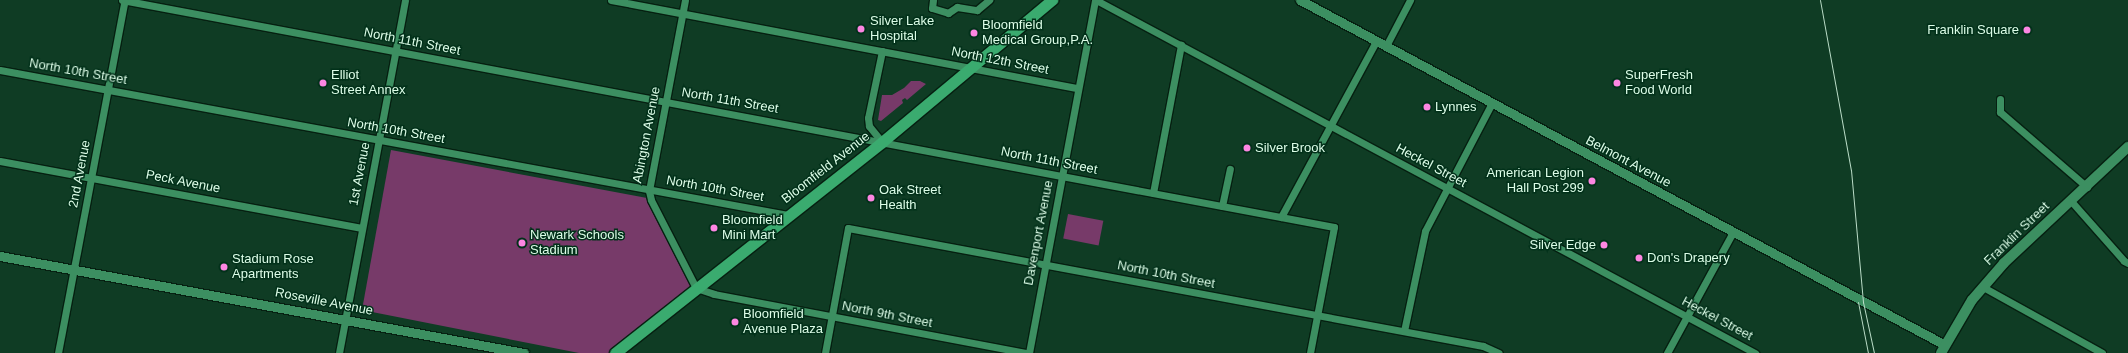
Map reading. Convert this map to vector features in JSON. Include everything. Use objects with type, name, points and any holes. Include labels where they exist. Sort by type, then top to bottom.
[{"type":"main road","name":"Bloomfield Avenue","points":[[614,353],[882,142],[973,68],[1052,0]]},
{"type":"main road","name":"Franklin Street","points":[[1943,349],[1972,300],[2004,263],[2128,148]]},
{"type":"street","name":"North 11th Street","points":[[124,0],[1334,227],[1318,316]]},
{"type":"street","name":"2nd Avenue","points":[[58,353],[124,0]]},
{"type":"street","name":"1st Avenue","points":[[338,353],[405,0]]},
{"type":"street","name":"North 12th Street","points":[[611,0],[1078,88]]},
{"type":"street","name":"Abington Avenue","points":[[685,0],[649,189],[651,200],[696,288]]},
{"type":"street","points":[[933,0],[932,8],[948,12],[957,7],[977,10],[989,0]]},
{"type":"street","name":"Heckel Street","points":[[1096,0],[1755,353]]},
{"type":"street","name":"Davenport Avenue","points":[[1028,353],[1096,0]]},
{"type":"street","name":"Belmont Avenue","points":[[1300,0],[1733,232],[1943,349]]},
{"type":"street","points":[[1386,46],[1410,0]]},
{"type":"street","points":[[1281,217],[1376,41]]},
{"type":"street","points":[[1153,193],[1181,46]]},
{"type":"street","points":[[882,51],[868,118],[869,126],[882,142]]},
{"type":"street","name":"North 10th Street","points":[[0,70],[788,215]]},
{"type":"street","points":[[2000,99],[2000,112],[2087,187]]},
{"type":"street","points":[[1404,331],[1424,235],[1492,103]]},
{"type":"street","name":"Peck Avenue","points":[[0,161],[362,228]]},
{"type":"street","points":[[1222,206],[1230,170]]},
{"type":"street","points":[[2071,201],[2128,263]]},
{"type":"street","name":"North 10th Street","points":[[832,316],[848,228],[1404,331],[1479,346],[1499,353]]},
{"type":"street","points":[[1667,353],[1733,232]]},
{"type":"street","name":"Roseville Avenue","points":[[0,256],[524,353]]},
{"type":"street","points":[[1983,287],[2102,353]]},
{"type":"street","name":"North 9th Street","points":[[696,288],[708,293],[1028,353]]},
{"type":"street","points":[[825,353],[832,316]]},
{"type":"street","points":[[1310,353],[1318,316]]},
{"type":"shaded area","points":[[911,81],[920,81],[926,84],[907,100],[905,98],[902,100],[903,103],[881,121],[878,120],[882,95],[892,95],[904,88]]},
{"type":"shaded area","name":"Newark Schools Stadium","points":[[391,150],[647,198],[692,287],[614,353],[579,353],[362,310]]},
{"type":"shaded area","points":[[1068,214],[1103,221],[1099,245],[1063,239]]},
{"type":"tram line","points":[[1820,0],[1851,170],[1863,302],[1874,353]]},
{"type":"tram line","points":[[1858,302],[1868,353]]},
{"type":"place","name":"Silver Lake Hospital","points":[[861,29]]},
{"type":"place","name":"Franklin Square","points":[[2027,30]]},
{"type":"place","name":"Bloomfield Medical Group,P.A.","points":[[974,33]]},
{"type":"place","name":"Elliot Street Annex","points":[[323,83]]},
{"type":"place","name":"SuperFresh Food World","points":[[1617,83]]},
{"type":"place","name":"Lynnes","points":[[1427,107]]},
{"type":"place","name":"Silver Brook","points":[[1247,148]]},
{"type":"place","name":"American Legion Hall Post 299","points":[[1592,181]]},
{"type":"place","name":"Oak Street Health","points":[[871,198]]},
{"type":"place","name":"Bloomfield Mini Mart","points":[[714,228]]},
{"type":"place","name":"Newark Schools Stadium","points":[[522,243]]},
{"type":"place","name":"Silver Edge","points":[[1604,245]]},
{"type":"place","name":"Don's Drapery","points":[[1639,258]]},
{"type":"place","name":"Stadium Rose Apartments","points":[[224,267]]},
{"type":"place","name":"Bloomfield Avenue Plaza","points":[[735,322]]}]
